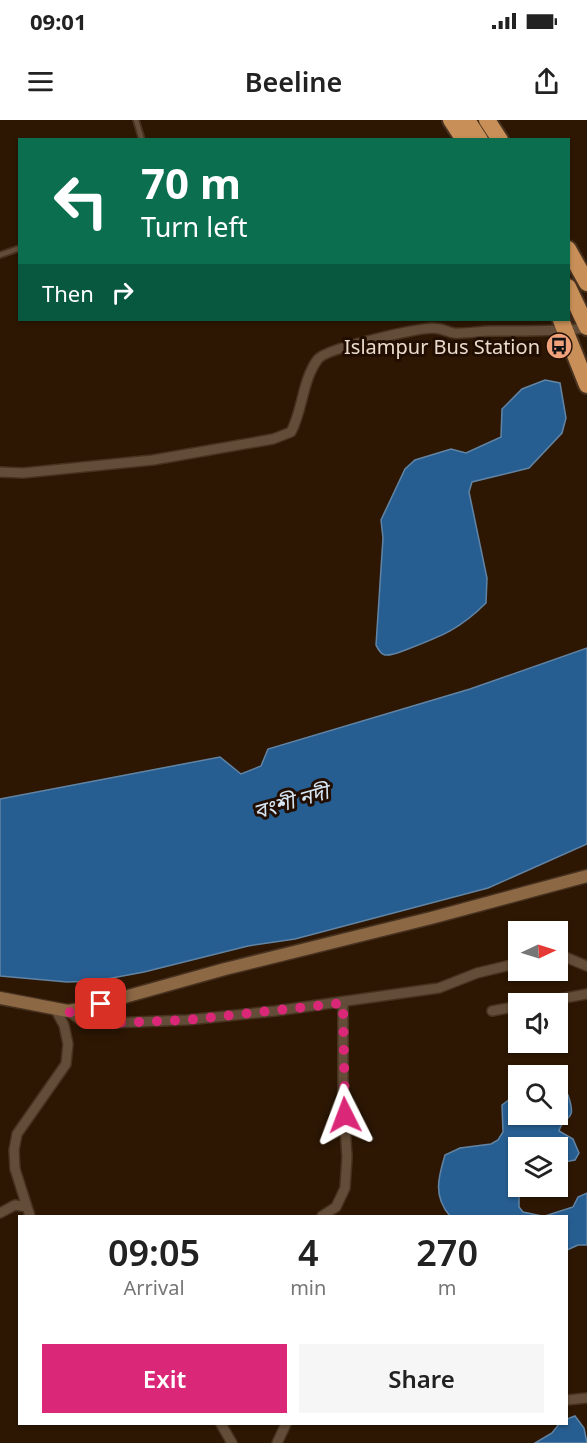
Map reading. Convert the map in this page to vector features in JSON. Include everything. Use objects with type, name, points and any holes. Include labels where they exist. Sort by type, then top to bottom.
[{"type":"highway","points":[[452,120],[463,138]]},
{"type":"highway","points":[[467,120],[479,138]]},
{"type":"highway","points":[[487,120],[499,138]]},
{"type":"highway","points":[[570,253],[587,283]]},
{"type":"highway","points":[[570,291],[587,327]]},
{"type":"highway","points":[[563,325],[587,385]]},
{"type":"street","points":[[0,472],[23,473],[153,460],[273,439],[291,432],[299,418],[306,385],[319,358],[356,344],[431,328],[445,329],[451,333],[482,331],[546,333],[563,325],[587,327]]},
{"type":"street","points":[[62,1010],[95,1005],[225,969],[431,918],[587,876]]},
{"type":"street","points":[[568,958],[587,966]]},
{"type":"street","points":[[0,998],[62,1010],[82,1021],[111,1023],[187,1020],[343,1003],[439,988],[477,973],[508,966]]},
{"type":"street","points":[[568,997],[587,994]]},
{"type":"street","points":[[324,1215],[336,1207],[345,1188],[347,1157],[343,1094],[343,1003]]},
{"type":"street","points":[[492,1011],[508,1008]]},
{"type":"street","points":[[29,1212],[15,1169],[14,1150],[17,1134],[66,1064],[68,1044],[62,1010]]},
{"type":"street","points":[[0,1213],[15,1205],[29,1212]]},
{"type":"street","points":[[568,1400],[587,1398]]},
{"type":"street","points":[[222,1425],[232,1443]]},
{"type":"street","points":[[277,1443],[286,1425]]},
{"type":"lane","points":[[136,120],[140,138]]},
{"type":"lane","points":[[0,255],[18,249]]},
{"type":"water","points":[[545,380],[560,383],[566,418],[562,433],[529,468],[472,482],[469,492],[487,578],[486,603],[459,626],[441,636],[397,653],[382,654],[376,645],[383,538],[381,520],[405,469],[415,460],[451,449],[466,453],[501,437],[502,409],[522,389]]},
{"type":"water","name":"বংশী নদী","points":[[587,648],[587,844],[488,888],[295,939],[248,946],[144,972],[96,981],[67,982],[0,976],[0,799],[220,757],[241,774],[261,766],[268,749],[470,689]]},
{"type":"water","points":[[568,1095],[572,1110],[568,1118]]},
{"type":"water","points":[[508,1100],[508,1125],[561,1125],[559,1131],[573,1139],[579,1153],[575,1160],[568,1161],[568,1137],[508,1137],[508,1197],[519,1197],[519,1207],[523,1212],[537,1215],[449,1215],[441,1201],[438,1187],[445,1155],[460,1148],[491,1144],[498,1140],[503,1132],[502,1105]]},
{"type":"water","points":[[587,1193],[587,1245],[578,1245],[568,1250],[568,1215],[548,1215],[573,1207],[578,1197]]},
{"type":"water","points":[[575,1416],[584,1428],[587,1443],[535,1443],[552,1433],[558,1425],[568,1425],[568,1419]]},
{"type":"place","name":"Islampur Bus Station","points":[[559,346]]},
{"type":"route","points":[[101,1004],[68,1011],[82,1021],[111,1023],[187,1020],[343,1003],[345,1115]]}]
